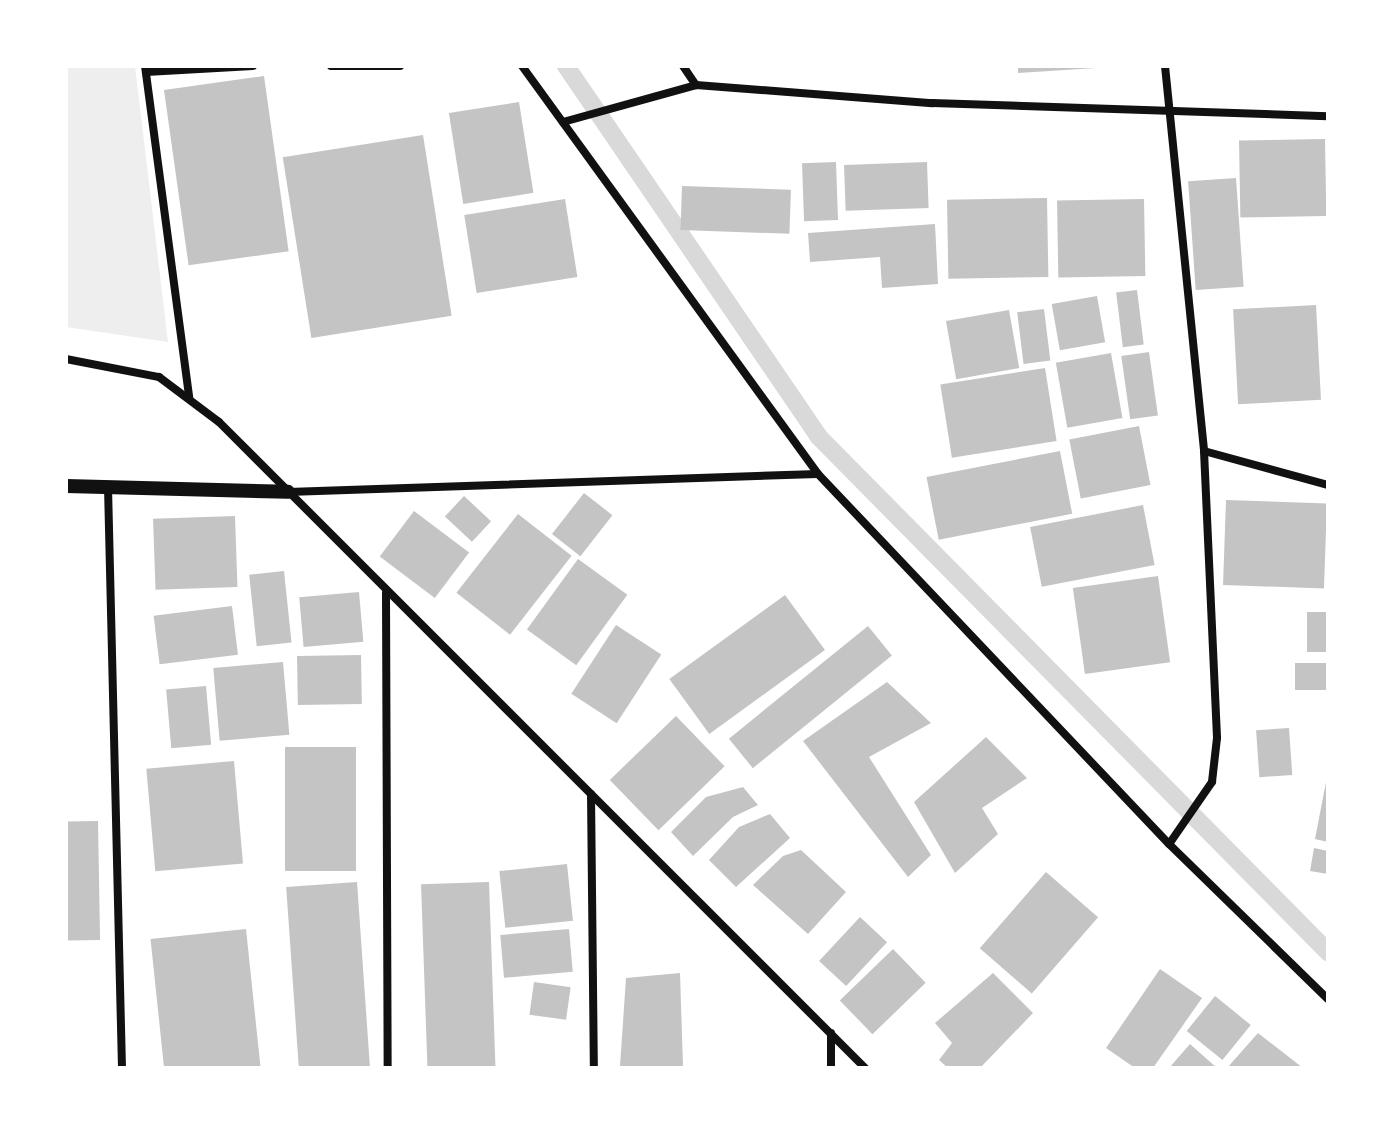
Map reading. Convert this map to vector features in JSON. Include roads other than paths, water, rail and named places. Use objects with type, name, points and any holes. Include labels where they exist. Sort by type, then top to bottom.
[{"type":"street","points":[[189,398],[146,69],[253,66]]},
{"type":"street","points":[[331,66],[400,66]]},
{"type":"street","points":[[522,66],[818,474],[1169,844],[1328,999]]},
{"type":"street","points":[[683,66],[696,85]]},
{"type":"street","points":[[1165,66],[1204,451],[1217,703],[1212,782],[1169,844]]},
{"type":"street","points":[[563,122],[647,96],[696,85],[1169,112],[1328,116]]},
{"type":"street","points":[[66,359],[159,377],[189,398],[288,492],[865,1068]]},
{"type":"street","points":[[1204,451],[1328,485]]},
{"type":"street","points":[[66,486],[288,492],[818,474]]},
{"type":"street","points":[[108,487],[122,1068]]},
{"type":"street","points":[[386,593],[388,1068]]},
{"type":"street","points":[[591,794],[594,1068]]},
{"type":"street","points":[[831,1033],[831,1068]]},
{"type":"waterway","points":[[566,66],[818,436],[1328,952]]}]
